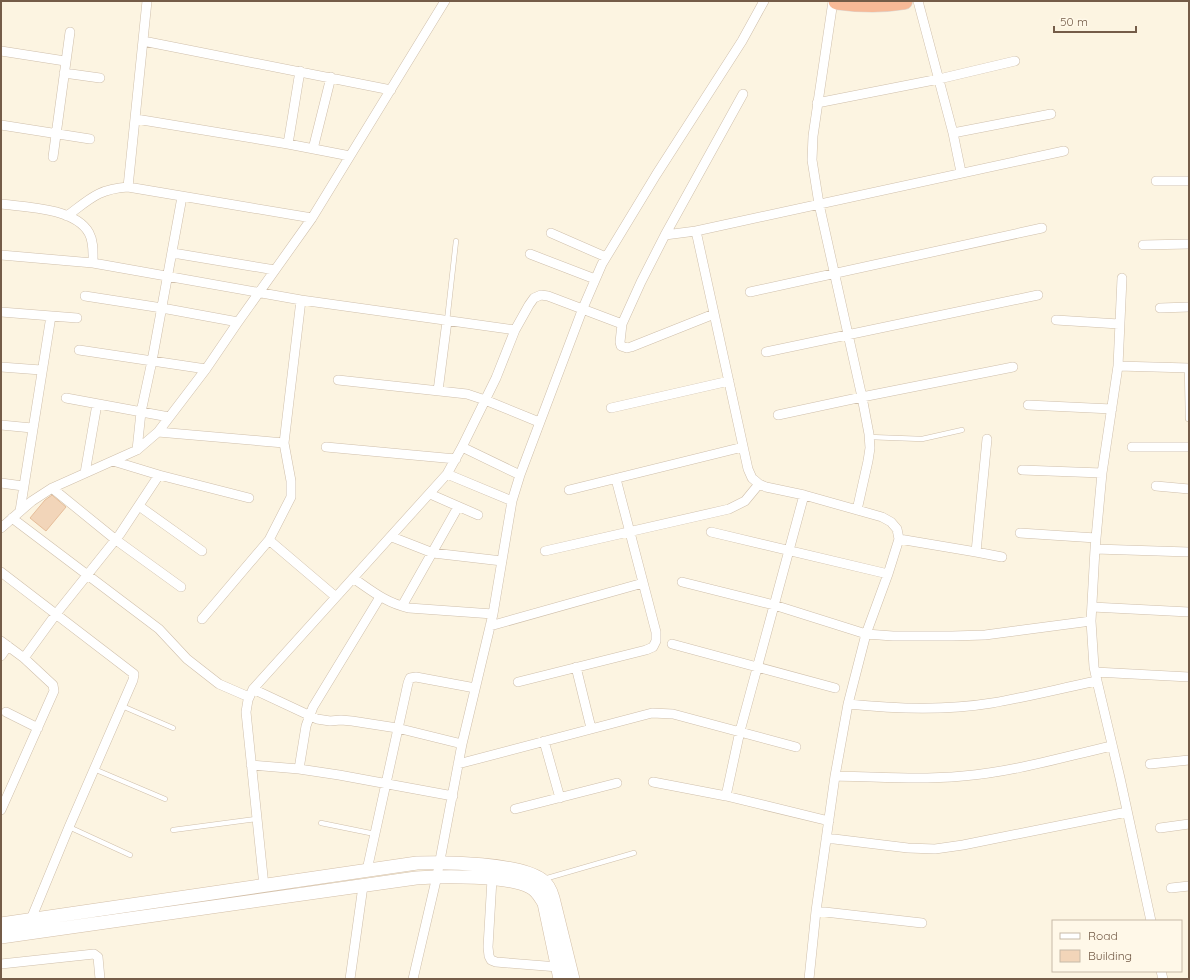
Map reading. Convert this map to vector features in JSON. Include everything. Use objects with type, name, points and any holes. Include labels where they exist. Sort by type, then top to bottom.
[{"type":"highway","points":[[837,1],[856,4],[877,4],[904,1]]},
{"type":"street","points":[[128,187],[147,1]]},
{"type":"street","points":[[2,526],[41,494],[137,450],[158,432],[206,369],[312,218],[445,1]]},
{"type":"street","points":[[413,979],[437,876],[462,744],[493,614],[512,501],[520,475],[583,308],[606,256],[742,41],[764,1]]},
{"type":"street","points":[[833,1],[813,136],[812,160],[819,204],[849,336],[869,438],[870,448],[868,461],[857,510]]},
{"type":"street","points":[[918,1],[953,133],[961,172]]},
{"type":"street","points":[[53,157],[70,32]]},
{"type":"street","points":[[143,40],[391,90]]},
{"type":"street","points":[[1,51],[65,61]]},
{"type":"street","points":[[818,103],[939,79],[1015,61]]},
{"type":"street","points":[[288,144],[300,71]]},
{"type":"street","points":[[64,73],[100,78]]},
{"type":"street","points":[[313,148],[331,77]]},
{"type":"street","points":[[714,314],[627,348],[621,346],[622,324],[641,282],[665,235],[743,94]]},
{"type":"street","points":[[953,133],[1051,114]]},
{"type":"street","points":[[136,118],[313,148],[350,156]]},
{"type":"street","points":[[1,124],[90,139]]},
{"type":"street","points":[[665,235],[696,231],[961,172],[1064,151]]},
{"type":"street","points":[[1156,181],[1189,181]]},
{"type":"street","points":[[67,216],[104,191],[114,188],[128,187],[312,218]]},
{"type":"street","points":[[137,450],[141,412],[173,253],[182,196]]},
{"type":"street","points":[[1,204],[56,211],[82,224],[89,233],[93,246],[93,263]]},
{"type":"street","points":[[750,292],[1042,228]]},
{"type":"street","points":[[696,231],[743,447],[748,469],[752,478],[759,484],[766,487],[804,495],[882,517],[891,522],[897,529],[899,539],[866,634],[848,704],[834,776],[816,911],[809,979]]},
{"type":"street","points":[[551,233],[606,256]]},
{"type":"street","points":[[1143,246],[1189,244]]},
{"type":"street","points":[[173,253],[275,270]]},
{"type":"street","points":[[530,254],[595,279]]},
{"type":"street","points":[[1,255],[93,263],[301,300],[515,330]]},
{"type":"street","points":[[1122,278],[1118,366],[1102,473],[1095,549],[1091,621],[1096,676],[1151,920]]},
{"type":"street","points":[[264,886],[246,712],[251,693],[336,596],[392,537],[447,474],[462,448],[496,378],[515,330],[529,304],[534,298],[541,295],[548,296],[622,324]]},
{"type":"street","points":[[766,352],[849,336],[1038,295]]},
{"type":"street","points":[[85,296],[238,322]]},
{"type":"street","points":[[202,619],[269,540],[290,497],[291,481],[284,443],[301,300]]},
{"type":"street","points":[[1160,308],[1189,307]]},
{"type":"street","points":[[1,312],[78,318]]},
{"type":"street","points":[[20,511],[41,370],[51,316]]},
{"type":"street","points":[[1056,320],[1119,324]]},
{"type":"street","points":[[438,391],[447,321]]},
{"type":"street","points":[[79,350],[206,369]]},
{"type":"street","points":[[1118,366],[1188,368]]},
{"type":"street","points":[[1,367],[41,370]]},
{"type":"street","points":[[778,415],[1013,367]]},
{"type":"street","points":[[338,380],[467,394],[540,422]]},
{"type":"street","points":[[611,408],[729,381]]},
{"type":"street","points":[[66,398],[169,417]]},
{"type":"street","points":[[85,473],[97,404]]},
{"type":"street","points":[[1028,405],[1112,409]]},
{"type":"street","points":[[1,425],[32,428]]},
{"type":"street","points":[[158,432],[284,443]]},
{"type":"street","points":[[976,552],[987,439]]},
{"type":"street","points":[[326,447],[456,459]]},
{"type":"street","points":[[569,490],[743,447]]},
{"type":"street","points":[[1132,447],[1189,447]]},
{"type":"street","points":[[462,448],[520,475]]},
{"type":"street","points":[[113,461],[159,475],[249,498]]},
{"type":"street","points":[[1022,470],[1102,473]]},
{"type":"street","points":[[447,474],[512,501]]},
{"type":"street","points":[[24,658],[56,614],[116,540],[159,475]]},
{"type":"street","points":[[518,682],[646,650],[653,647],[656,641],[656,632],[616,479]]},
{"type":"street","points":[[1,483],[23,486]]},
{"type":"street","points":[[544,551],[729,509],[745,500],[759,484]]},
{"type":"street","points":[[1156,486],[1189,489]]},
{"type":"street","points":[[52,488],[116,540],[181,587]]},
{"type":"street","points":[[430,494],[478,515]]},
{"type":"street","points":[[726,796],[740,731],[804,495]]},
{"type":"street","points":[[139,506],[202,551]]},
{"type":"street","points":[[402,606],[458,507]]},
{"type":"street","points":[[12,518],[159,629],[187,659],[219,684],[251,693],[316,719],[330,721],[352,721],[397,728],[462,744]]},
{"type":"street","points":[[711,532],[888,574]]},
{"type":"street","points":[[1020,533],[1096,538]]},
{"type":"street","points":[[392,537],[433,553],[502,561]]},
{"type":"street","points":[[899,539],[1002,557]]},
{"type":"street","points":[[269,540],[336,596]]},
{"type":"street","points":[[1095,549],[1189,552]]},
{"type":"street","points":[[1,572],[134,674],[133,680],[69,827],[26,933]]},
{"type":"street","points":[[353,578],[380,597],[391,603],[402,606],[493,614]]},
{"type":"street","points":[[682,582],[774,605],[866,634],[893,636],[952,636],[985,634],[1091,621]]},
{"type":"street","points":[[490,626],[644,584]]},
{"type":"street","points":[[300,769],[306,726],[313,707],[380,597]]},
{"type":"street","points":[[1092,607],[1189,612]]},
{"type":"street","points":[[1,656],[5,644],[24,658],[53,685],[54,691],[38,728],[5,793],[1,810]]},
{"type":"street","points":[[672,644],[835,688]]},
{"type":"street","points":[[576,667],[591,728]]},
{"type":"street","points":[[848,704],[886,708],[960,706],[991,703],[1096,676],[1189,677]]},
{"type":"street","points":[[367,870],[387,783],[397,728],[410,678],[416,677],[475,688]]},
{"type":"street","points":[[6,712],[38,728]]},
{"type":"street","points":[[458,764],[644,714],[656,713],[673,714],[796,747]]},
{"type":"street","points":[[544,741],[560,798]]},
{"type":"street","points":[[834,776],[930,779],[994,773],[1112,746]]},
{"type":"street","points":[[1150,764],[1189,760]]},
{"type":"street","points":[[251,765],[300,769],[387,783],[453,796]]},
{"type":"street","points":[[653,782],[726,796],[828,821]]},
{"type":"street","points":[[515,809],[617,783]]},
{"type":"street","points":[[826,838],[908,848],[935,849],[963,845],[1127,812]]},
{"type":"street","points":[[1160,828],[1189,824]]},
{"type":"street","points":[[1,924],[417,863],[462,862],[521,871],[542,880],[549,887],[554,898],[573,979]]},
{"type":"street","points":[[1,936],[416,878],[437,876],[492,879],[519,882],[532,888],[539,895],[544,903],[559,973],[491,960],[488,947],[492,879]]},
{"type":"street","points":[[350,979],[363,886]]},
{"type":"street","points":[[1171,888],[1189,886]]},
{"type":"street","points":[[816,911],[922,923]]},
{"type":"street","points":[[1,964],[94,954],[98,957],[100,979]]},
{"type":"lane","points":[[447,321],[456,241]]},
{"type":"lane","points":[[1188,368],[1188,419]]},
{"type":"lane","points":[[869,438],[922,439],[962,430]]},
{"type":"lane","points":[[122,706],[173,728]]},
{"type":"lane","points":[[94,769],[165,799]]},
{"type":"lane","points":[[174,830],[256,819]]},
{"type":"lane","points":[[321,823],[376,834]]},
{"type":"lane","points":[[69,827],[130,855]]},
{"type":"lane","points":[[542,880],[634,853]]},
{"type":"building","points":[[52,495],[66,507],[46,531],[30,518],[45,500]]}]
